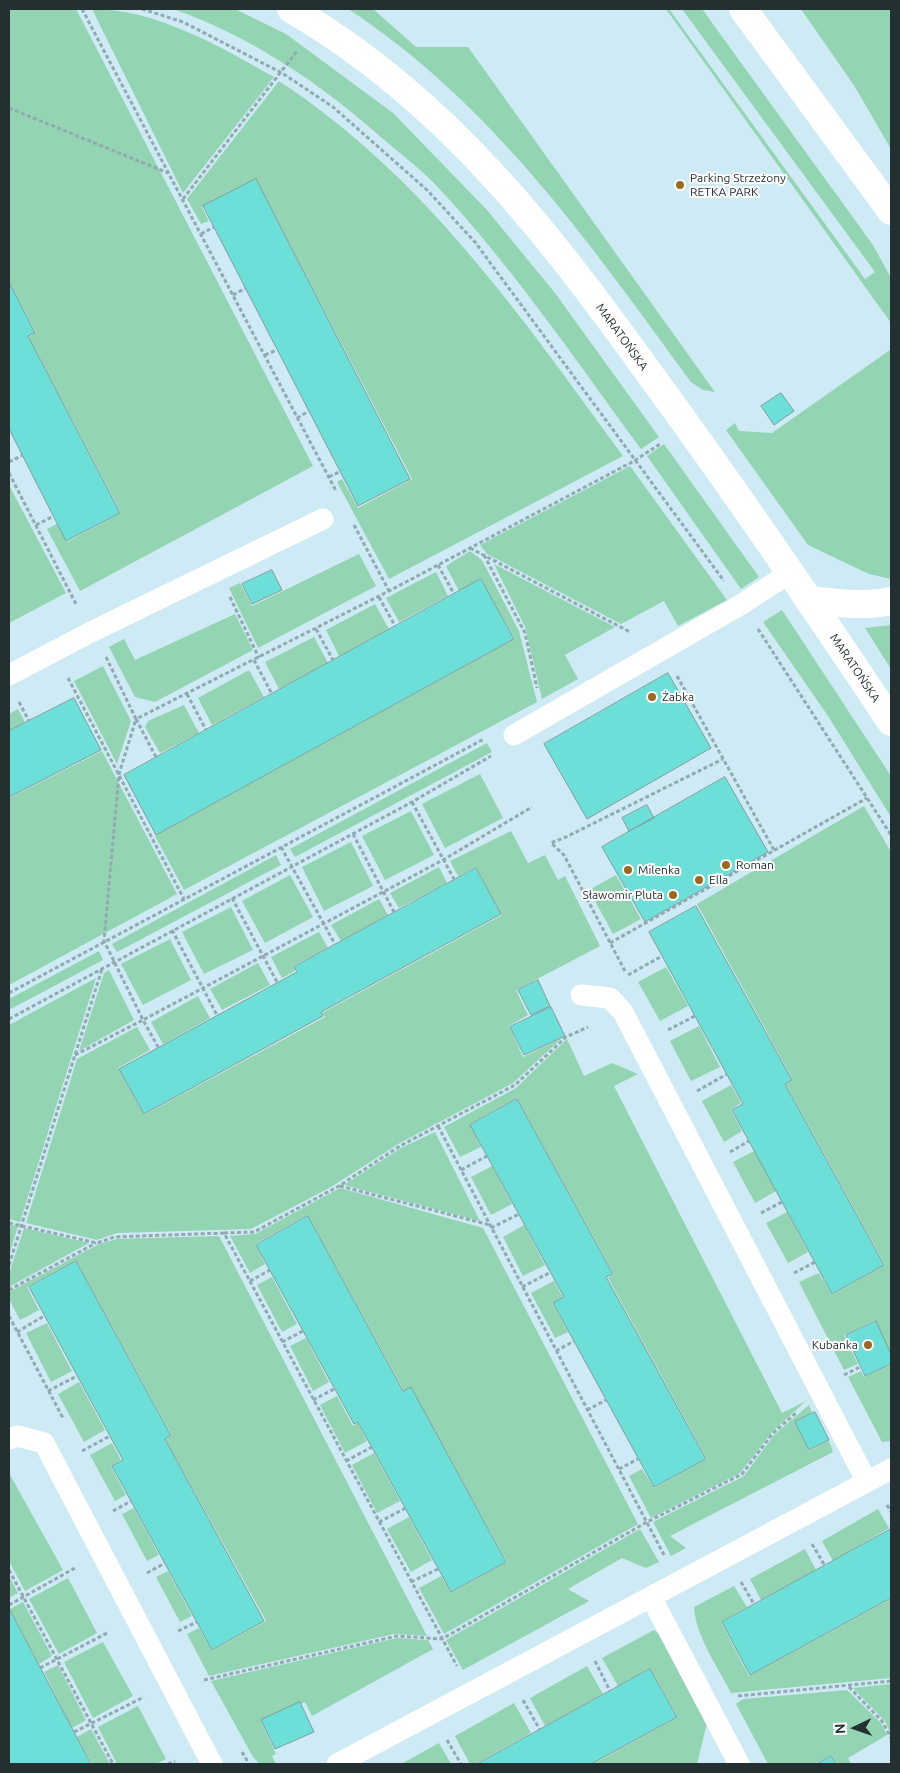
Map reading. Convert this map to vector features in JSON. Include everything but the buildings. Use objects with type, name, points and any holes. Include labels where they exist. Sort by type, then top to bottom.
[{"type":"street","points":[[743,9],[891,212]]},
{"type":"street","name":"MARATOŃSKA","points":[[301,14],[389,75],[457,137],[508,190],[553,244],[615,326],[791,572],[891,722]]},
{"type":"street","points":[[810,600],[855,605],[874,605],[891,601]]},
{"type":"lane","points":[[9,675],[91,632],[323,519]]},
{"type":"lane","points":[[514,735],[742,604],[791,572]]},
{"type":"lane","points":[[581,995],[610,998],[623,1012],[866,1482]]},
{"type":"lane","points":[[9,1439],[18,1436],[44,1444],[212,1764]]},
{"type":"lane","points":[[338,1764],[891,1469]]},
{"type":"lane","points":[[651,1597],[739,1764]]},
{"type":"path","points":[[82,9],[338,495]]},
{"type":"path","points":[[142,9],[183,22],[282,72],[333,107],[427,190],[475,242],[634,461],[742,604],[891,835]]},
{"type":"path","points":[[183,199],[301,45],[301,14]]},
{"type":"path","points":[[9,108],[169,174]]},
{"type":"path","points":[[201,234],[214,227]]},
{"type":"path","points":[[233,295],[246,288]]},
{"type":"path","points":[[265,355],[277,350]]},
{"type":"path","points":[[297,418],[309,411]]},
{"type":"path","points":[[9,462],[23,455]]},
{"type":"path","points":[[158,1047],[104,941],[119,774],[136,719],[389,592],[634,461]]},
{"type":"path","points":[[329,477],[341,471]]},
{"type":"path","points":[[9,473],[156,757]]},
{"type":"path","points":[[36,524],[54,516]]},
{"type":"path","points":[[352,521],[389,592]]},
{"type":"path","points":[[484,555],[525,633],[544,717]]},
{"type":"path","points":[[438,565],[454,594]]},
{"type":"path","points":[[217,571],[259,658]]},
{"type":"path","points":[[379,597],[395,626]]},
{"type":"path","points":[[316,629],[333,660]]},
{"type":"path","points":[[254,660],[272,694]]},
{"type":"path","points":[[68,677],[184,899]]},
{"type":"path","points":[[187,694],[206,730]]},
{"type":"path","points":[[19,702],[29,720]]},
{"type":"path","points":[[9,993],[489,736],[514,735]]},
{"type":"path","points":[[9,1019],[412,802],[492,756]]},
{"type":"path","points":[[551,842],[566,837],[723,759]]},
{"type":"path","points":[[610,943],[867,798]]},
{"type":"path","points":[[412,802],[454,879]]},
{"type":"path","points":[[74,1056],[443,860],[532,807]]},
{"type":"path","points":[[353,834],[394,912]]},
{"type":"path","points":[[281,847],[335,944]]},
{"type":"path","points":[[232,898],[277,982]]},
{"type":"path","points":[[172,930],[217,1015]]},
{"type":"path","points":[[627,975],[662,956]]},
{"type":"path","points":[[9,1265],[102,968]]},
{"type":"path","points":[[9,1290],[97,1243],[114,1237],[254,1232],[340,1186],[400,1146],[515,1085],[566,1037],[623,1012]]},
{"type":"path","points":[[666,1031],[695,1016]]},
{"type":"path","points":[[690,1094],[727,1074]]},
{"type":"path","points":[[438,1126],[678,1582]]},
{"type":"path","points":[[722,1155],[749,1141]]},
{"type":"path","points":[[460,1170],[487,1156]]},
{"type":"path","points":[[340,1186],[491,1227],[519,1214]]},
{"type":"path","points":[[754,1216],[782,1202]]},
{"type":"path","points":[[9,1222],[97,1243]]},
{"type":"path","points":[[224,1233],[471,1692]]},
{"type":"path","points":[[786,1277],[815,1262]]},
{"type":"path","points":[[250,1281],[270,1270]]},
{"type":"path","points":[[522,1287],[550,1272]]},
{"type":"path","points":[[9,1316],[14,1326]]},
{"type":"path","points":[[18,1332],[44,1316]]},
{"type":"path","points":[[282,1342],[303,1331]]},
{"type":"path","points":[[556,1351],[574,1341]]},
{"type":"path","points":[[839,1377],[860,1367]]},
{"type":"path","points":[[48,1391],[77,1376]]},
{"type":"path","points":[[313,1400],[334,1389]]},
{"type":"path","points":[[204,1680],[397,1636],[442,1639],[647,1522],[742,1474],[773,1433],[808,1404],[822,1396]]},
{"type":"path","points":[[587,1410],[606,1400]]},
{"type":"path","points":[[81,1452],[110,1436]]},
{"type":"path","points":[[346,1461],[372,1448]]},
{"type":"path","points":[[619,1469],[638,1459]]},
{"type":"path","points":[[113,1511],[131,1501]]},
{"type":"path","points":[[379,1522],[406,1508]]},
{"type":"path","points":[[810,1539],[825,1566]]},
{"type":"path","points":[[146,1573],[165,1563]]},
{"type":"path","points":[[411,1582],[438,1569]]},
{"type":"path","points":[[9,1570],[113,1764]]},
{"type":"path","points":[[9,1605],[64,1575]]},
{"type":"path","points":[[738,1578],[754,1604]]},
{"type":"path","points":[[178,1631],[197,1622]]},
{"type":"path","points":[[40,1668],[99,1637]]},
{"type":"path","points":[[592,1656],[610,1691]]},
{"type":"path","points":[[706,1699],[891,1681]]},
{"type":"path","points":[[849,1686],[882,1722],[891,1738]]},
{"type":"path","points":[[520,1695],[540,1730]]},
{"type":"path","points":[[74,1732],[135,1701]]},
{"type":"path","points":[[444,1735],[461,1764]]},
{"type":"green space","points":[[9,9],[76,9],[313,466],[80,591],[47,529],[57,524],[67,542],[121,513],[29,337],[36,333],[9,281]]},
{"type":"green space","points":[[92,9],[140,15],[163,22],[209,42],[274,77],[183,193]]},
{"type":"green space","points":[[173,9],[237,10],[286,34],[393,113],[487,210],[555,293],[659,437],[641,449],[515,278],[461,212],[422,171],[340,103],[287,66],[232,34]]},
{"type":"green space","points":[[348,9],[373,9],[416,47],[468,47],[715,392],[703,390],[691,382],[577,229],[536,179],[493,132],[448,87],[400,46]]},
{"type":"green space","points":[[666,9],[669,9],[865,279],[875,272],[682,9],[702,9],[873,245],[891,278],[891,323]]},
{"type":"green space","points":[[801,9],[891,9],[891,149],[855,87]]},
{"type":"green space","points":[[279,81],[331,119],[380,160],[425,205],[468,252],[508,301],[623,456],[389,579],[337,482],[342,479],[358,508],[412,479],[256,179],[202,207],[209,221],[201,224],[187,199]]},
{"type":"green space","points":[[891,334],[891,579],[869,574],[808,545],[726,430],[735,423],[739,431],[772,433],[890,350]]},
{"type":"green space","points":[[664,444],[759,577],[741,589],[647,456]]},
{"type":"green space","points":[[630,466],[727,600],[678,626],[664,601],[621,624],[487,554],[480,545]]},
{"type":"green space","points":[[9,485],[66,593],[9,623]]},
{"type":"green space","points":[[470,551],[482,560],[519,631],[537,702],[184,890],[155,836],[515,639],[481,579],[459,591],[446,566]]},
{"type":"green space","points":[[359,554],[376,586],[258,648],[229,588],[240,583],[252,606]]},
{"type":"green space","points":[[494,564],[615,627],[565,655],[578,679],[542,699],[525,627]]},
{"type":"green space","points":[[436,572],[448,596],[399,622],[386,598]]},
{"type":"green space","points":[[375,604],[389,629],[339,656],[326,630]]},
{"type":"green space","points":[[782,610],[891,776],[891,817],[828,716],[763,622]]},
{"type":"green space","points":[[235,614],[253,650],[155,702],[135,697],[109,647],[124,639],[135,660]]},
{"type":"green space","points":[[891,625],[891,669],[865,628]]},
{"type":"green space","points":[[314,637],[328,663],[279,689],[265,662]]},
{"type":"green space","points":[[103,666],[131,721],[117,764],[74,681]]},
{"type":"green space","points":[[249,670],[264,697],[212,725],[198,698]]},
{"type":"green space","points":[[184,705],[199,733],[160,753],[145,727],[148,721]]},
{"type":"green space","points":[[18,709],[25,722],[9,731],[9,714]]},
{"type":"green space","points":[[487,743],[492,752],[295,857],[290,849]]},
{"type":"green space","points":[[102,751],[177,894],[9,985],[9,798]]},
{"type":"green space","points":[[480,774],[503,818],[445,848],[422,804]]},
{"type":"green space","points":[[864,806],[891,852],[891,1355],[875,1320],[844,1335],[858,1364],[844,1370],[799,1282],[819,1273],[832,1295],[885,1265],[786,1084],[793,1080],[697,904]]},
{"type":"green space","points":[[411,811],[434,855],[385,880],[362,836]]},
{"type":"green space","points":[[511,831],[528,863],[545,855],[558,880],[565,876],[600,946],[516,990],[528,1015],[509,1026],[523,1057],[562,1038],[513,1083],[400,1143],[331,1187],[251,1229],[117,1233],[97,1240],[26,1223],[77,1059],[137,1027],[150,1050],[118,1068],[144,1115],[325,1017],[322,1013],[502,915],[476,867],[458,876],[450,861]]},
{"type":"green space","points":[[351,842],[373,886],[324,911],[302,867]]},
{"type":"green space","points":[[276,855],[281,865],[117,952],[112,944]]},
{"type":"green space","points":[[439,867],[447,883],[399,908],[390,893]]},
{"type":"green space","points":[[290,875],[313,917],[265,943],[242,901]]},
{"type":"green space","points":[[616,875],[641,919],[613,934],[589,890]]},
{"type":"green space","points":[[379,899],[388,915],[341,941],[331,925]]},
{"type":"green space","points":[[231,907],[253,950],[204,974],[182,932]]},
{"type":"green space","points":[[319,932],[328,948],[293,966],[295,971],[282,978],[271,957]]},
{"type":"green space","points":[[170,939],[191,980],[143,1005],[121,964]]},
{"type":"green space","points":[[99,951],[103,960],[9,1010],[9,999]]},
{"type":"green space","points":[[258,963],[270,985],[222,1010],[210,989]]},
{"type":"green space","points":[[666,967],[688,1006],[660,1021],[638,982]]},
{"type":"green space","points":[[109,970],[134,1020],[79,1051],[104,973]]},
{"type":"green space","points":[[96,978],[20,1222],[9,1219],[9,1025]]},
{"type":"green space","points":[[198,996],[210,1018],[163,1044],[151,1022]]},
{"type":"green space","points":[[699,1026],[720,1067],[691,1081],[670,1041]]},
{"type":"green space","points":[[567,1039],[584,1076],[612,1063],[638,1074],[614,1086],[782,1413],[806,1401],[772,1432],[740,1473],[651,1518],[629,1476],[642,1469],[654,1488],[707,1459],[608,1278],[614,1274],[517,1098],[470,1124],[481,1147],[460,1157],[444,1127],[516,1088]]},
{"type":"green space","points":[[731,1085],[741,1103],[731,1110],[742,1131],[724,1142],[702,1101]]},
{"type":"green space","points":[[435,1132],[480,1221],[344,1185],[401,1148]]},
{"type":"green space","points":[[754,1151],[776,1191],[755,1203],[733,1162]]},
{"type":"green space","points":[[492,1166],[512,1204],[491,1215],[471,1177]]},
{"type":"green space","points":[[340,1188],[483,1228],[638,1524],[444,1634],[419,1588],[441,1576],[451,1593],[507,1562],[411,1387],[404,1391],[308,1215],[255,1244],[265,1264],[250,1273],[230,1236],[255,1234]]},
{"type":"green space","points":[[787,1212],[808,1252],[788,1263],[766,1223]]},
{"type":"green space","points":[[9,1225],[18,1226],[9,1256]]},
{"type":"green space","points":[[524,1225],[545,1265],[523,1276],[503,1237]]},
{"type":"green space","points":[[24,1228],[89,1243],[9,1287],[9,1274]]},
{"type":"green space","points":[[219,1236],[427,1636],[394,1634],[209,1676],[187,1634],[199,1628],[212,1651],[266,1621],[166,1440],[172,1436],[76,1260],[27,1287],[39,1310],[20,1320],[9,1299],[9,1292],[99,1244],[117,1239]]},
{"type":"green space","points":[[272,1277],[297,1324],[282,1332],[257,1285]]},
{"type":"green space","points":[[554,1281],[563,1298],[552,1303],[568,1332],[555,1338],[531,1293]]},
{"type":"green space","points":[[47,1323],[72,1371],[51,1382],[26,1333]]},
{"type":"green space","points":[[306,1338],[329,1382],[313,1391],[290,1346]]},
{"type":"green space","points":[[891,1365],[891,1441],[882,1442],[848,1377],[861,1371],[864,1377]]},
{"type":"green space","points":[[79,1382],[105,1430],[84,1442],[58,1394]]},
{"type":"green space","points":[[337,1396],[353,1426],[358,1423],[367,1441],[345,1453],[320,1405]]},
{"type":"green space","points":[[809,1405],[812,1413],[795,1422],[809,1451],[829,1441],[833,1452],[670,1536],[686,1548],[671,1556],[653,1522],[744,1476],[774,1435]]},
{"type":"green space","points":[[112,1443],[121,1460],[111,1466],[126,1495],[115,1501],[90,1455]]},
{"type":"green space","points":[[374,1453],[400,1501],[377,1513],[352,1465]]},
{"type":"green space","points":[[9,1473],[63,1570],[25,1591],[9,1561]]},
{"type":"green space","points":[[134,1508],[159,1555],[147,1561],[122,1514]]},
{"type":"green space","points":[[878,1509],[889,1528],[833,1561],[822,1541]]},
{"type":"green space","points":[[409,1517],[432,1560],[411,1572],[387,1529]]},
{"type":"green space","points":[[640,1529],[659,1562],[646,1568],[622,1558],[568,1589],[589,1601],[463,1670],[446,1640]]},
{"type":"green space","points":[[805,1549],[816,1570],[761,1600],[750,1579]]},
{"type":"green space","points":[[168,1571],[192,1616],[180,1622],[156,1577]]},
{"type":"green space","points":[[9,1576],[18,1593],[9,1598]]},
{"type":"green space","points":[[68,1578],[97,1633],[59,1654],[29,1599]]},
{"type":"green space","points":[[734,1586],[747,1607],[721,1622],[749,1676],[891,1599],[891,1678],[731,1693],[703,1641],[694,1607]]},
{"type":"green space","points":[[23,1602],[52,1656],[39,1664],[10,1609]]},
{"type":"green space","points":[[654,1630],[666,1640],[707,1723],[697,1764],[593,1764],[678,1717],[650,1668],[618,1686],[602,1658]]},
{"type":"green space","points":[[397,1638],[428,1640],[433,1649],[312,1716],[305,1702],[261,1722],[276,1754],[272,1756],[276,1764],[260,1764],[253,1757],[211,1681]]},
{"type":"green space","points":[[103,1642],[133,1696],[93,1718],[64,1662]]},
{"type":"green space","points":[[58,1665],[86,1720],[72,1728],[44,1672]]},
{"type":"green space","points":[[587,1666],[603,1694],[545,1726],[530,1698]]},
{"type":"green space","points":[[891,1684],[890,1732],[885,1721],[853,1688]]},
{"type":"green space","points":[[847,1690],[881,1723],[887,1735],[848,1758],[851,1764],[837,1764],[831,1755],[815,1764],[768,1764],[736,1704],[743,1699]]},
{"type":"green space","points":[[514,1703],[531,1733],[475,1764],[470,1764],[455,1736]]},
{"type":"green space","points":[[138,1706],[166,1759],[156,1764],[117,1764],[98,1727]]},
{"type":"green space","points":[[91,1729],[110,1764],[92,1764],[77,1737]]},
{"type":"green space","points":[[439,1743],[451,1764],[401,1764]]},
{"type":"place","name":"Parking Strzeżony RETKA PARK","points":[[680,185]]},
{"type":"place","name":"Żabka","points":[[652,697]]},
{"type":"place","name":"Roman","points":[[726,865]]},
{"type":"place","name":"Milenka","points":[[628,870]]},
{"type":"place","name":"Ella","points":[[699,880]]},
{"type":"place","name":"Sławomir Pluta","points":[[673,895]]},
{"type":"place","name":"Kubanka","points":[[868,1345]]}]
